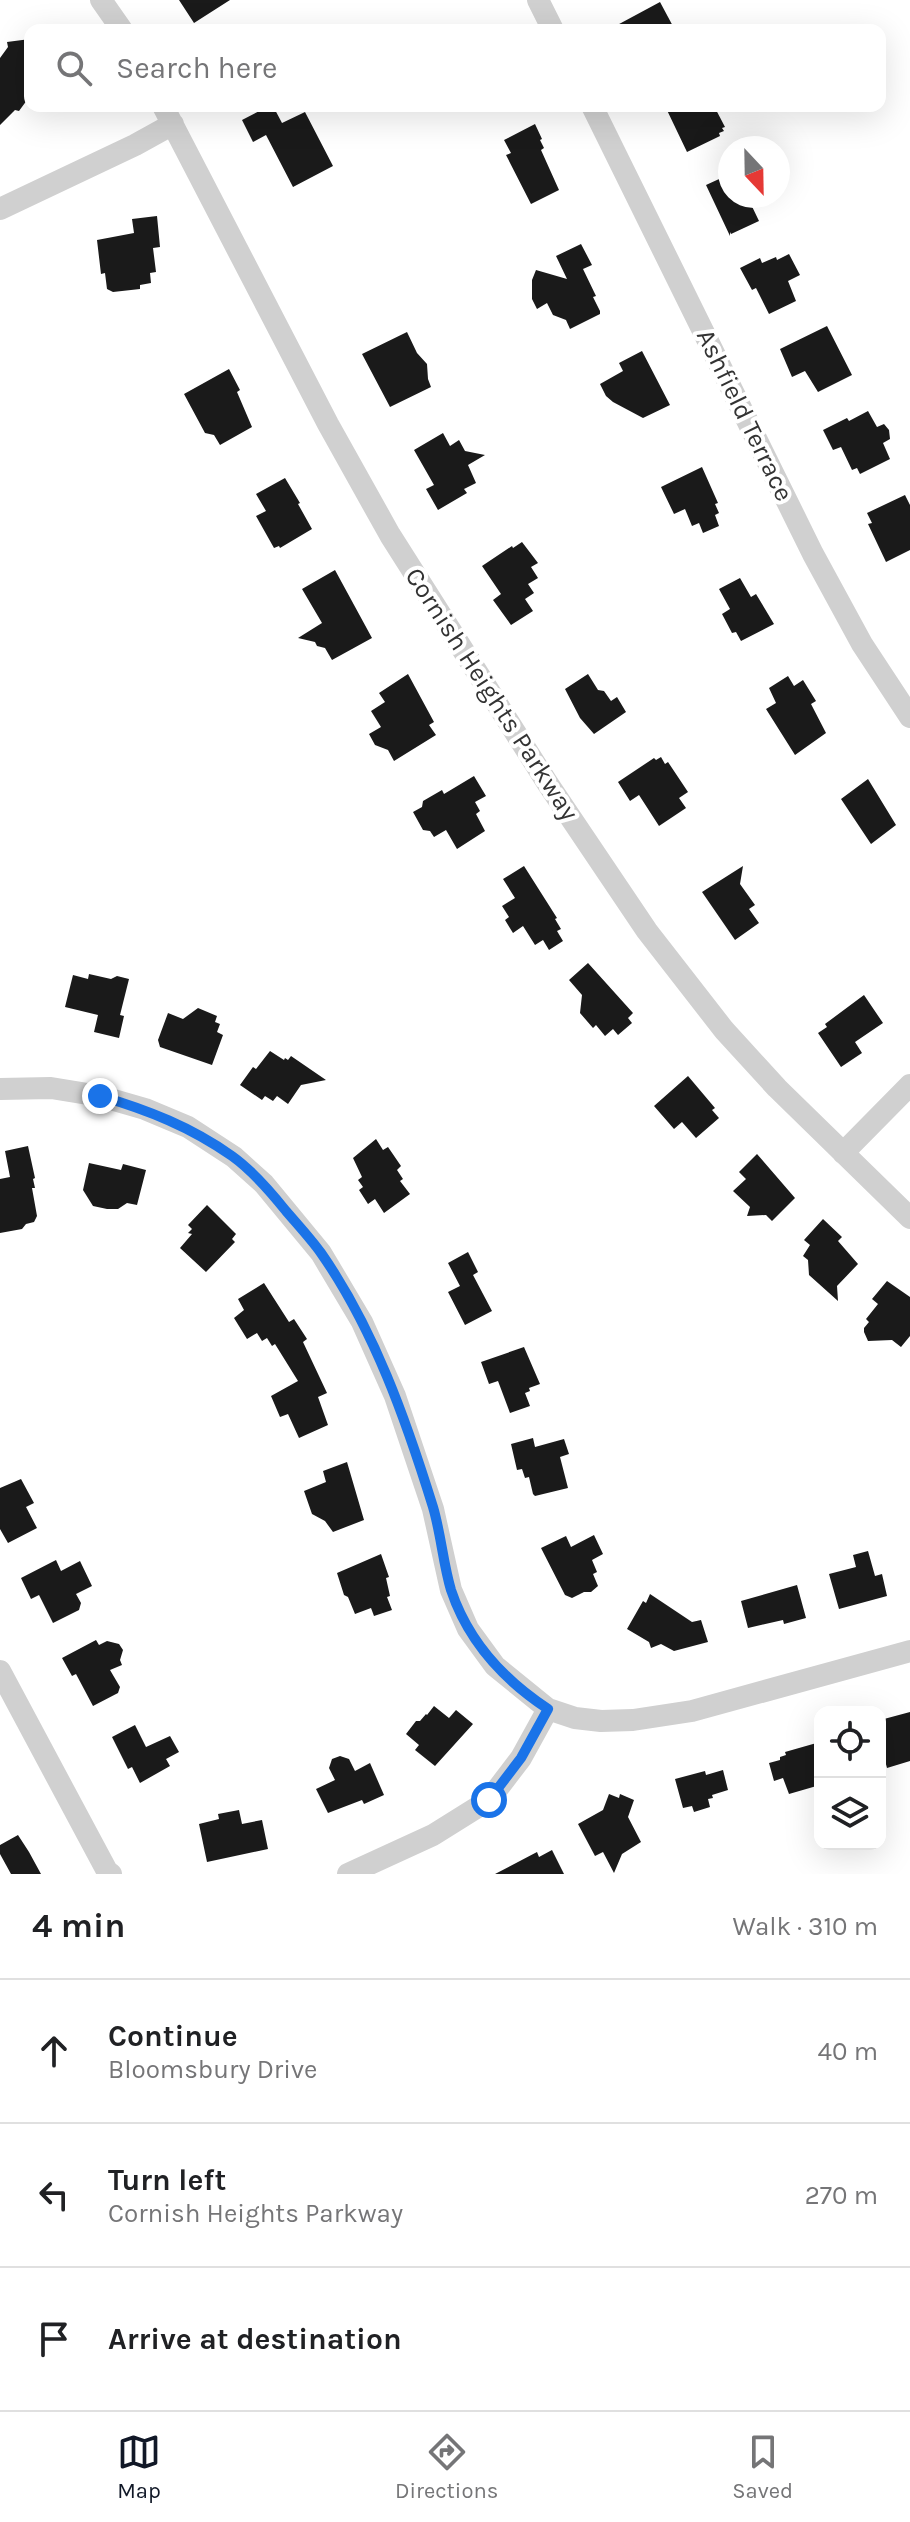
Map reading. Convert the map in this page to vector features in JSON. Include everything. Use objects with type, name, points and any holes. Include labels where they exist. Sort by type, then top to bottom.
[{"type":"street","points":[[101,0],[118,24]]},
{"type":"street","points":[[538,0],[550,24]]},
{"type":"street","name":"Ashfield Terrace","points":[[595,112],[813,554],[862,644],[910,717]]},
{"type":"street","points":[[0,209],[135,145],[168,115]]},
{"type":"street","name":"Cornish Heights Parkway","points":[[168,115],[328,424],[390,535],[548,784],[647,931],[724,1030],[777,1088],[910,1218]]},
{"type":"street","points":[[843,1153],[910,1085]]},
{"type":"street","points":[[0,1089],[51,1088],[100,1096],[145,1109],[188,1127],[234,1157],[264,1184],[321,1253],[367,1334],[395,1396],[433,1509],[451,1590],[468,1629],[495,1666],[548,1709],[575,1718],[601,1721],[633,1720],[692,1711],[910,1651]]},
{"type":"street","points":[[0,1671],[111,1874]]},
{"type":"street","points":[[348,1874],[433,1835],[489,1800],[521,1758],[548,1709]]},
{"type":"building","points":[[179,0],[230,0],[194,23]]},
{"type":"building","points":[[660,2],[672,24],[619,24]]},
{"type":"building","points":[[24,40],[24,104],[0,125],[0,58],[8,47],[7,42]]},
{"type":"building","points":[[257,112],[276,112],[282,123],[305,112],[333,166],[293,187],[266,135],[253,142],[242,120]]},
{"type":"building","points":[[668,112],[717,112],[725,127],[718,137],[687,152]]},
{"type":"building","points":[[535,124],[542,139],[544,148],[541,150],[559,190],[531,204],[506,155],[511,153],[504,140]]},
{"type":"building","points":[[718,180],[718,208],[753,208],[759,221],[730,232],[730,236],[706,185]]},
{"type":"building","points":[[157,216],[160,247],[153,248],[156,272],[150,273],[151,283],[140,285],[140,289],[113,292],[107,289],[105,273],[101,274],[97,240],[134,233],[132,219]]},
{"type":"building","points":[[581,244],[592,265],[583,269],[596,296],[593,297],[600,314],[570,329],[566,320],[553,315],[547,303],[537,309],[532,299],[532,280],[536,270],[567,279],[556,256]]},
{"type":"building","points":[[789,254],[800,275],[788,281],[796,301],[769,314],[756,288],[752,290],[740,268],[760,258],[762,263]]},
{"type":"building","points":[[827,326],[852,375],[818,392],[805,371],[792,377],[780,349]]},
{"type":"building","points":[[407,332],[417,353],[427,364],[431,387],[390,407],[362,354]]},
{"type":"building","points":[[642,351],[670,405],[643,418],[613,402],[600,384],[623,371],[619,363]]},
{"type":"building","points":[[229,369],[240,390],[237,392],[252,427],[220,445],[214,435],[205,433],[184,394]]},
{"type":"building","points":[[868,411],[877,427],[884,424],[889,430],[890,439],[883,443],[890,459],[860,474],[857,468],[852,470],[841,447],[833,450],[823,430]]},
{"type":"building","points":[[443,433],[450,446],[459,440],[465,451],[485,455],[468,465],[476,483],[464,489],[467,493],[438,510],[426,489],[434,485],[414,450]]},
{"type":"building","points":[[702,467],[718,503],[715,504],[719,513],[715,515],[719,526],[703,533],[699,523],[692,526],[685,509],[674,514],[661,487]]},
{"type":"building","points":[[285,478],[312,529],[280,548],[274,548],[256,516],[266,511],[256,494]]},
{"type":"building","points":[[905,495],[910,505],[910,550],[886,562],[868,524],[872,523],[867,513]]},
{"type":"building","points":[[522,542],[538,563],[531,567],[538,578],[528,584],[534,593],[525,599],[533,611],[511,625],[493,600],[501,594],[482,566]]},
{"type":"building","points":[[335,570],[372,638],[332,660],[325,648],[298,638],[322,623],[302,589]]},
{"type":"building","points":[[740,578],[751,597],[756,594],[774,624],[741,641],[736,632],[732,633],[722,614],[730,609],[719,589]]},
{"type":"building","points":[[408,674],[434,722],[429,725],[436,735],[394,761],[388,750],[375,745],[369,734],[381,727],[371,711],[385,702],[379,693]]},
{"type":"building","points":[[588,674],[598,690],[604,691],[611,701],[617,697],[626,712],[594,734],[580,718],[565,689]]},
{"type":"building","points":[[788,676],[794,686],[803,680],[816,701],[811,704],[826,733],[795,755],[766,709],[776,703],[769,688]]},
{"type":"building","points":[[661,757],[665,764],[668,762],[688,792],[679,798],[686,808],[659,826],[639,795],[630,801],[618,782],[654,758]]},
{"type":"building","points":[[474,776],[486,796],[475,802],[480,811],[476,814],[485,831],[457,849],[446,830],[434,837],[430,831],[423,830],[413,812],[422,807],[423,801],[442,790],[444,794]]},
{"type":"building","points":[[868,779],[896,825],[871,844],[841,799]]},
{"type":"building","points":[[524,866],[561,929],[557,931],[563,941],[549,950],[543,940],[535,945],[523,926],[513,933],[505,920],[509,917],[502,906],[515,898],[503,879]]},
{"type":"building","points":[[743,866],[740,884],[755,905],[749,909],[759,923],[735,940],[702,892]]},
{"type":"building","points":[[588,963],[633,1013],[628,1018],[632,1023],[618,1035],[613,1029],[605,1036],[580,1013],[582,995],[569,980]]},
{"type":"building","points":[[89,974],[129,979],[120,1015],[124,1016],[119,1038],[94,1032],[98,1015],[65,1007],[73,975],[88,979]]},
{"type":"building","points":[[864,995],[883,1023],[855,1042],[862,1053],[841,1067],[818,1033],[827,1027],[825,1024]]},
{"type":"building","points":[[198,1008],[217,1016],[215,1022],[220,1024],[217,1032],[223,1035],[212,1065],[160,1047],[158,1040],[168,1013],[183,1019]]},
{"type":"building","points":[[270,1051],[284,1060],[291,1056],[326,1080],[301,1085],[288,1104],[277,1096],[273,1101],[265,1096],[262,1100],[240,1085]]},
{"type":"building","points":[[688,1076],[715,1108],[712,1110],[719,1118],[696,1138],[682,1122],[674,1129],[654,1106]]},
{"type":"building","points":[[376,1139],[383,1150],[388,1147],[401,1166],[397,1170],[403,1179],[400,1181],[410,1194],[384,1213],[375,1199],[368,1204],[359,1190],[363,1187],[358,1180],[362,1177],[353,1158]]},
{"type":"building","points":[[28,1146],[35,1178],[35,1188],[32,1188],[37,1216],[34,1222],[22,1229],[0,1233],[0,1179],[10,1177],[5,1151]]},
{"type":"building","points":[[757,1154],[795,1198],[772,1221],[766,1215],[747,1216],[750,1207],[733,1191],[746,1179],[739,1172]]},
{"type":"building","points":[[89,1163],[121,1170],[123,1164],[146,1170],[137,1205],[127,1203],[118,1209],[93,1206],[83,1190]]},
{"type":"building","points":[[207,1205],[236,1234],[232,1239],[235,1242],[206,1272],[180,1248],[192,1234],[188,1233],[192,1229],[188,1225]]},
{"type":"building","points":[[823,1219],[842,1237],[838,1241],[858,1264],[837,1286],[838,1301],[809,1275],[808,1260],[803,1256],[810,1245],[804,1240]]},
{"type":"building","points":[[468,1252],[478,1272],[473,1275],[492,1311],[465,1325],[448,1292],[460,1286],[448,1263]]},
{"type":"building","points":[[887,1281],[910,1297],[910,1336],[901,1347],[892,1340],[868,1341],[864,1332],[869,1322],[866,1319],[878,1304],[872,1299]]},
{"type":"building","points":[[264,1283],[289,1322],[294,1319],[307,1339],[303,1342],[327,1393],[318,1397],[328,1425],[299,1438],[288,1414],[280,1417],[271,1396],[298,1381],[275,1344],[272,1346],[267,1338],[262,1341],[257,1333],[247,1339],[234,1318],[244,1310],[238,1299]]},
{"type":"building","points":[[524,1347],[540,1384],[525,1393],[530,1406],[510,1413],[498,1381],[489,1384],[481,1362]]},
{"type":"building","points":[[533,1438],[535,1447],[564,1439],[569,1454],[560,1457],[568,1488],[533,1494],[529,1477],[525,1478],[522,1469],[517,1470],[511,1444]]},
{"type":"building","points":[[347,1462],[364,1520],[333,1532],[325,1521],[312,1514],[304,1491],[326,1482],[323,1471]]},
{"type":"building","points":[[21,1479],[34,1503],[26,1507],[37,1528],[8,1543],[0,1529],[0,1488]]},
{"type":"building","points":[[594,1535],[603,1554],[592,1560],[598,1586],[591,1592],[572,1598],[565,1595],[541,1548],[566,1536],[571,1547]]},
{"type":"building","points":[[868,1551],[875,1576],[882,1574],[887,1596],[839,1609],[829,1574],[856,1567],[853,1555]]},
{"type":"building","points":[[381,1554],[389,1577],[386,1578],[390,1596],[387,1597],[392,1610],[374,1616],[371,1608],[355,1614],[348,1597],[344,1595],[337,1573]]},
{"type":"building","points":[[56,1560],[61,1571],[80,1561],[92,1586],[76,1594],[81,1603],[79,1610],[53,1623],[39,1595],[31,1599],[21,1578]]},
{"type":"building","points":[[797,1585],[806,1618],[748,1628],[741,1601]]},
{"type":"building","points":[[650,1594],[692,1622],[701,1620],[708,1642],[674,1651],[661,1644],[651,1648],[649,1642],[627,1629]]},
{"type":"building","points":[[96,1640],[99,1645],[107,1641],[119,1644],[123,1650],[122,1665],[110,1670],[120,1687],[118,1693],[93,1706],[76,1674],[72,1676],[62,1658]]},
{"type":"building","points":[[434,1706],[449,1718],[456,1710],[473,1724],[435,1766],[415,1750],[419,1745],[406,1734]]},
{"type":"building","points":[[910,1712],[910,1761],[887,1768],[886,1764],[886,1718]]},
{"type":"building","points":[[135,1725],[146,1747],[170,1736],[179,1752],[166,1759],[170,1766],[140,1783],[132,1767],[128,1769],[112,1737]]},
{"type":"building","points":[[814,1744],[814,1787],[789,1794],[783,1778],[774,1781],[769,1763],[780,1760],[786,1755],[785,1752]]},
{"type":"building","points":[[340,1756],[349,1759],[355,1771],[370,1763],[384,1795],[364,1804],[362,1800],[328,1813],[316,1789],[335,1780],[329,1768],[332,1759]]},
{"type":"building","points":[[723,1770],[728,1790],[712,1795],[713,1798],[708,1799],[710,1807],[694,1812],[692,1806],[683,1808],[675,1779]]},
{"type":"building","points":[[609,1794],[619,1798],[620,1794],[634,1800],[628,1817],[641,1842],[622,1854],[614,1873],[603,1852],[595,1856],[578,1824],[603,1810]]},
{"type":"building","points":[[239,1810],[242,1824],[262,1820],[268,1849],[207,1862],[199,1824],[219,1819],[218,1814]]},
{"type":"building","points":[[18,1835],[41,1874],[11,1874],[0,1854],[0,1845]]},
{"type":"building","points":[[552,1850],[564,1874],[495,1874],[537,1852],[539,1857]]},
{"type":"route","points":[[100,1096],[145,1109],[188,1127],[234,1157],[264,1184],[321,1253],[362,1322],[395,1396],[433,1509],[451,1590],[468,1629],[495,1666],[548,1709],[521,1758],[489,1800]]}]
